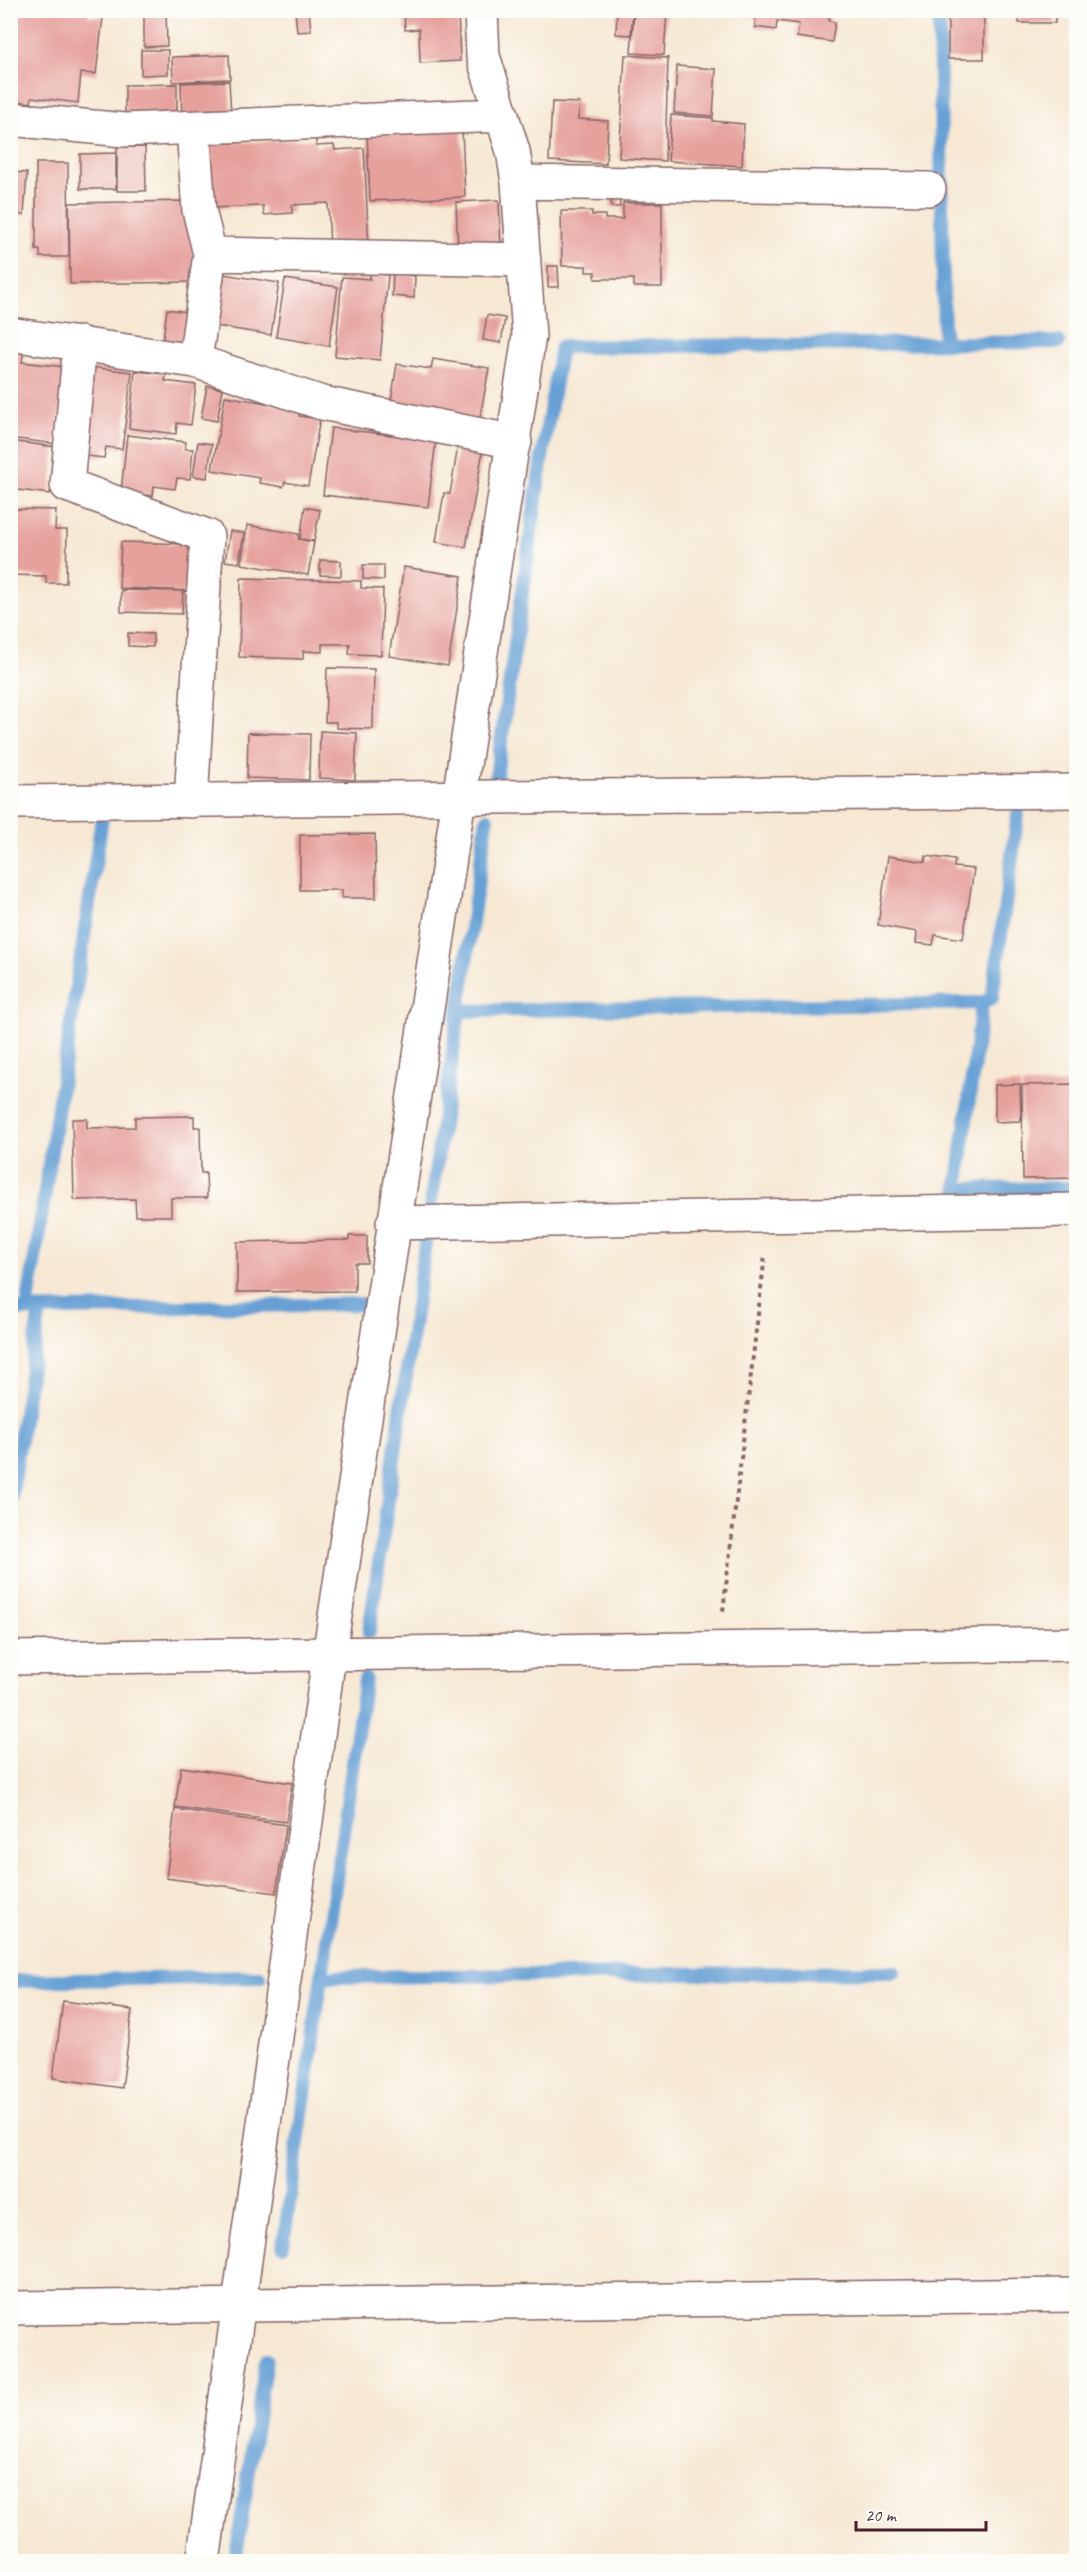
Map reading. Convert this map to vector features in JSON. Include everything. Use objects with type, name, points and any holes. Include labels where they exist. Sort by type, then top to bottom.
[{"type":"street","points":[[203,2562],[329,1656],[457,798],[515,442],[529,336],[518,182],[513,151],[483,56],[481,10]]},
{"type":"street","points":[[10,119],[123,130],[502,115]]},
{"type":"street","points":[[193,129],[199,210],[210,254],[195,361]]},
{"type":"street","points":[[518,182],[929,189]]},
{"type":"street","points":[[210,254],[524,260]]},
{"type":"street","points":[[10,334],[195,361],[322,403],[515,442]]},
{"type":"street","points":[[80,343],[67,485],[207,536],[191,801]]},
{"type":"street","points":[[10,802],[1077,791]]},
{"type":"street","points":[[393,1223],[1077,1210]]},
{"type":"street","points":[[10,1658],[329,1656],[1077,1644]]},
{"type":"street","points":[[10,2308],[1077,2295]]},
{"type":"path","points":[[719,1649],[769,1216]]},
{"type":"building","points":[[10,10],[88,10],[88,16],[103,17],[96,74],[81,73],[78,103],[32,97],[31,103],[10,100]]},
{"type":"building","points":[[309,10],[311,31],[297,32],[295,11]]},
{"type":"building","points":[[404,10],[458,10],[460,61],[420,63],[419,29],[405,30]]},
{"type":"building","points":[[617,10],[633,10],[631,35],[616,34]]},
{"type":"building","points":[[634,10],[667,10],[664,55],[631,53]]},
{"type":"building","points":[[716,10],[831,10],[829,21],[835,22],[832,42],[797,37],[799,24],[777,21],[776,30],[755,27],[756,18]]},
{"type":"building","points":[[948,10],[984,10],[984,59],[948,59]]},
{"type":"building","points":[[1019,10],[1055,10],[1055,23],[1019,23]]},
{"type":"building","points":[[166,11],[167,46],[144,47],[144,12]]},
{"type":"building","points":[[141,50],[168,50],[168,74],[141,75]]},
{"type":"building","points":[[229,55],[230,79],[173,82],[172,57]]},
{"type":"building","points":[[625,55],[668,58],[665,161],[619,158]]},
{"type":"building","points":[[677,66],[716,69],[713,116],[674,113]]},
{"type":"building","points":[[229,81],[231,114],[182,116],[181,83]]},
{"type":"building","points":[[177,84],[177,118],[125,119],[125,85]]},
{"type":"building","points":[[552,102],[580,103],[578,119],[608,121],[606,164],[549,161]]},
{"type":"building","points":[[671,115],[713,118],[713,121],[744,124],[742,166],[668,161]]},
{"type":"building","points":[[462,129],[465,197],[370,201],[367,134]]},
{"type":"building","points":[[316,139],[316,146],[334,145],[335,150],[364,148],[369,247],[330,249],[328,203],[292,205],[292,213],[264,215],[263,206],[208,208],[205,144]]},
{"type":"building","points":[[117,147],[145,147],[146,191],[117,191]]},
{"type":"building","points":[[116,153],[116,189],[80,189],[80,154]]},
{"type":"building","points":[[36,163],[68,163],[69,257],[40,257],[40,250],[36,250]]},
{"type":"building","points":[[10,172],[27,173],[24,215],[10,214]]},
{"type":"building","points":[[611,197],[619,197],[620,207],[611,207]]},
{"type":"building","points":[[499,200],[501,249],[458,251],[456,202]]},
{"type":"building","points":[[193,201],[194,282],[70,284],[69,203]]},
{"type":"building","points":[[623,203],[662,203],[662,287],[634,287],[634,279],[595,279],[595,272],[586,272],[586,266],[562,266],[561,211],[592,211],[592,215],[605,215],[605,219],[623,219]]},
{"type":"building","points":[[548,266],[558,266],[559,287],[548,287]]},
{"type":"building","points":[[370,273],[388,275],[380,360],[335,356],[342,277],[370,279]]},
{"type":"building","points":[[393,273],[415,276],[414,298],[392,296]]},
{"type":"building","points":[[223,274],[279,283],[271,335],[215,326]]},
{"type":"building","points":[[285,279],[338,287],[329,346],[276,337]]},
{"type":"building","points":[[167,309],[194,313],[189,349],[162,346]]},
{"type":"building","points":[[487,315],[505,318],[501,343],[483,340]]},
{"type":"building","points":[[10,347],[24,349],[22,362],[65,367],[56,444],[10,438]]},
{"type":"building","points":[[433,359],[489,368],[479,423],[390,408],[397,364],[431,369]]},
{"type":"building","points":[[90,367],[132,372],[122,449],[106,447],[104,458],[79,455]]},
{"type":"building","points":[[135,371],[166,374],[165,381],[196,385],[191,425],[177,423],[176,434],[129,428]]},
{"type":"building","points":[[207,386],[223,389],[217,421],[201,418]]},
{"type":"building","points":[[225,396],[300,409],[299,416],[320,419],[308,486],[285,482],[283,487],[259,483],[260,478],[212,470]]},
{"type":"building","points":[[331,428],[436,440],[428,507],[323,495]]},
{"type":"building","points":[[127,435],[186,442],[185,449],[193,449],[190,479],[177,478],[175,489],[154,486],[153,496],[121,492]]},
{"type":"building","points":[[10,441],[56,447],[50,494],[10,489]]},
{"type":"building","points":[[198,442],[212,444],[207,478],[193,476]]},
{"type":"building","points":[[458,446],[483,450],[466,547],[436,542],[444,493],[450,494]]},
{"type":"building","points":[[305,507],[320,510],[314,541],[300,539]]},
{"type":"building","points":[[10,509],[56,510],[55,530],[67,530],[66,583],[46,583],[46,576],[10,575]]},
{"type":"building","points":[[247,525],[299,534],[298,539],[314,542],[308,575],[241,564]]},
{"type":"building","points":[[230,531],[244,533],[239,563],[225,561]]},
{"type":"building","points":[[121,542],[190,544],[189,591],[119,588]]},
{"type":"building","points":[[320,560],[341,561],[341,576],[320,575]]},
{"type":"building","points":[[363,565],[384,565],[384,580],[363,579]]},
{"type":"building","points":[[404,567],[462,576],[448,666],[389,656]]},
{"type":"building","points":[[241,578],[361,581],[361,588],[383,589],[381,655],[349,654],[350,644],[322,644],[322,652],[303,651],[303,659],[239,657]]},
{"type":"building","points":[[121,590],[183,591],[182,614],[121,612]]},
{"type":"building","points":[[128,633],[153,634],[153,647],[128,646]]},
{"type":"building","points":[[327,668],[374,669],[373,729],[336,728],[336,722],[325,722]]},
{"type":"building","points":[[320,731],[357,733],[355,780],[319,778]]},
{"type":"building","points":[[248,733],[310,734],[309,780],[247,778]]},
{"type":"building","points":[[375,834],[376,898],[342,898],[342,890],[300,890],[300,835]]},
{"type":"building","points":[[888,856],[925,862],[926,856],[955,860],[954,867],[974,869],[963,939],[935,935],[933,945],[916,943],[917,932],[878,925]]},
{"type":"building","points":[[1020,1084],[1021,1121],[995,1122],[995,1085]]},
{"type":"building","points":[[1076,1084],[1076,1178],[1023,1179],[1022,1085]]},
{"type":"building","points":[[194,1116],[194,1127],[200,1127],[201,1173],[206,1173],[207,1198],[171,1198],[171,1216],[136,1216],[135,1199],[74,1200],[72,1119],[87,1119],[87,1128],[135,1127],[135,1117]]},
{"type":"building","points":[[349,1236],[367,1236],[367,1263],[355,1263],[355,1291],[237,1292],[237,1242],[349,1240]]},
{"type":"building","points":[[181,1767],[292,1783],[286,1822],[175,1807]]},
{"type":"building","points":[[175,1809],[286,1825],[276,1893],[166,1878]]},
{"type":"building","points":[[63,2001],[132,2010],[122,2088],[53,2078]]},
{"type":"waterway","points":[[939,10],[944,343]]},
{"type":"waterway","points":[[496,777],[542,457],[561,347],[1059,342]]},
{"type":"waterway","points":[[982,1003],[992,998],[1018,814]]},
{"type":"waterway","points":[[27,1310],[102,819]]},
{"type":"waterway","points":[[430,1208],[487,819]]},
{"type":"waterway","points":[[459,1011],[982,1003],[957,1189],[1076,1188]]},
{"type":"waterway","points":[[369,1632],[426,1237]]},
{"type":"waterway","points":[[10,1310],[362,1304]]},
{"type":"waterway","points":[[10,1506],[40,1310]]},
{"type":"waterway","points":[[283,2246],[365,1679]]},
{"type":"waterway","points":[[322,1977],[894,1972]]},
{"type":"waterway","points":[[10,1981],[260,1977]]},
{"type":"waterway","points":[[235,2562],[266,2360]]}]
